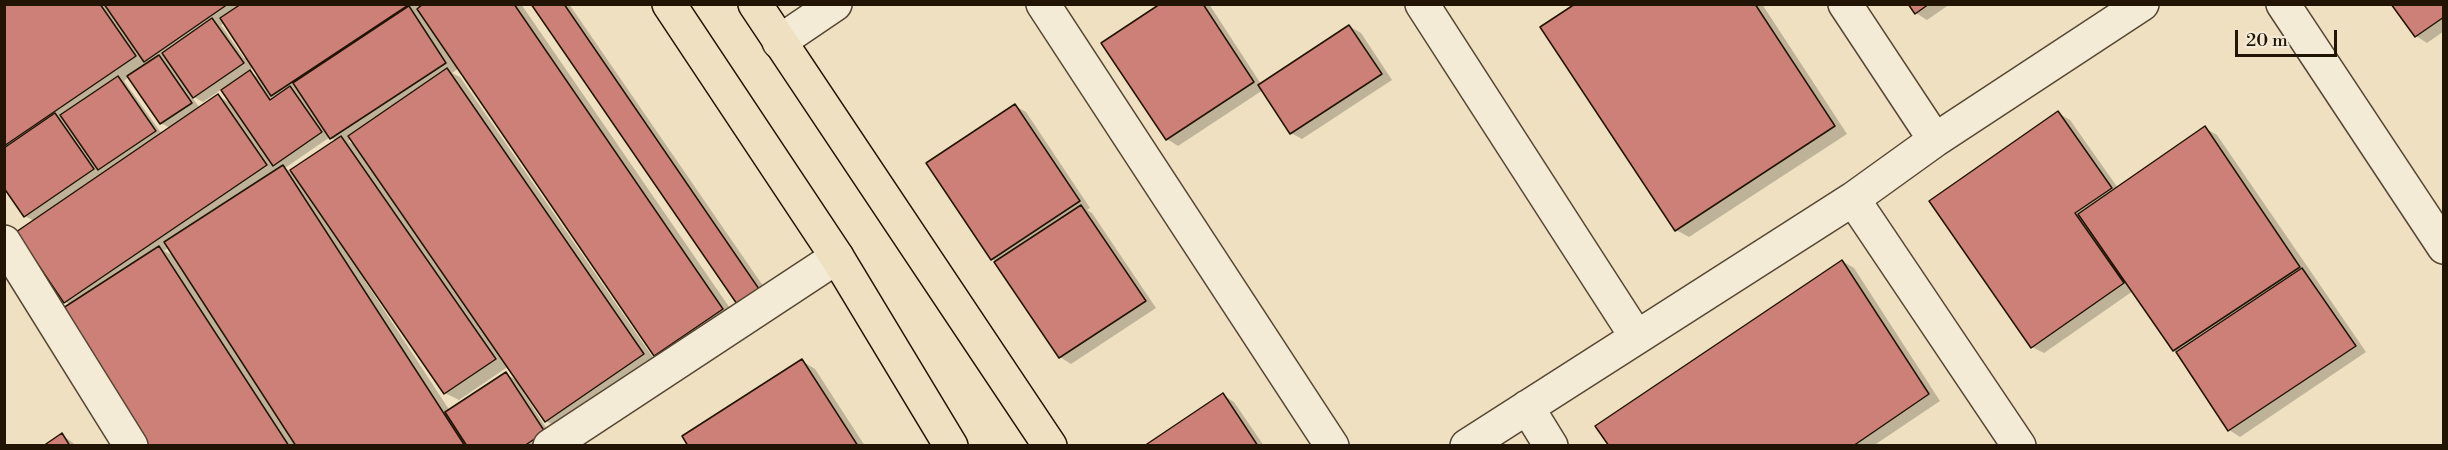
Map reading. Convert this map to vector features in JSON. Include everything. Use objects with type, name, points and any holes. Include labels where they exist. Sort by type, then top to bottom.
[{"type":"main road","points":[[669,4],[837,257],[951,446]]},
{"type":"main road","points":[[755,4],[1050,446]]},
{"type":"street","points":[[779,42],[835,4]]},
{"type":"street","points":[[1042,4],[1332,446]]},
{"type":"street","points":[[1422,4],[1636,336]]},
{"type":"street","points":[[1845,4],[1935,140]]},
{"type":"street","points":[[1467,446],[1853,199],[1935,140],[2142,4]]},
{"type":"street","points":[[2283,4],[2444,247]]},
{"type":"street","points":[[1853,199],[2019,446]]},
{"type":"street","points":[[4,242],[131,446]]},
{"type":"street","points":[[550,446],[837,257]]},
{"type":"street","points":[[1527,407],[1551,446]]},
{"type":"building","points":[[4,4],[100,4],[136,56],[4,146]]},
{"type":"building","points":[[104,4],[228,4],[144,62]]},
{"type":"building","points":[[241,4],[410,4],[271,96],[220,18]]},
{"type":"building","points":[[423,4],[514,4],[723,309],[654,356],[417,9]]},
{"type":"building","points":[[531,4],[564,4],[759,289],[737,304]]},
{"type":"building","points":[[1160,4],[1203,4],[1254,82],[1166,140],[1101,43]]},
{"type":"building","points":[[1575,4],[1755,4],[1835,126],[1675,231],[1540,27]]},
{"type":"building","points":[[1908,4],[1929,4],[1915,14]]},
{"type":"building","points":[[2391,4],[2444,4],[2444,17],[2415,37]]},
{"type":"building","points":[[409,6],[446,63],[330,139],[293,83]]},
{"type":"building","points":[[212,18],[244,63],[193,98],[162,53]]},
{"type":"building","points":[[1349,25],[1382,74],[1290,134],[1258,85]]},
{"type":"building","points":[[159,55],[192,103],[160,124],[127,76]]},
{"type":"building","points":[[447,68],[644,354],[545,422],[348,136]]},
{"type":"building","points":[[250,70],[270,100],[290,86],[322,132],[273,166],[221,90]]},
{"type":"building","points":[[118,76],[156,131],[98,170],[60,115]]},
{"type":"building","points":[[218,94],[267,165],[64,303],[16,232]]},
{"type":"building","points":[[1015,104],[1080,201],[991,260],[926,163]]},
{"type":"building","points":[[2058,111],[2112,188],[2075,213],[2124,283],[2031,348],[1929,201]]},
{"type":"building","points":[[55,113],[94,169],[24,217],[4,188],[4,148]]},
{"type":"building","points":[[2205,126],[2300,267],[2173,351],[2078,214]]},
{"type":"building","points":[[341,136],[496,359],[444,394],[290,170]]},
{"type":"building","points":[[283,165],[465,446],[296,446],[164,242]]},
{"type":"building","points":[[1081,205],[1146,301],[1059,358],[994,262]]},
{"type":"building","points":[[159,246],[289,446],[148,446],[60,310]]},
{"type":"building","points":[[1842,260],[1929,394],[1853,446],[1609,446],[1595,426]]},
{"type":"building","points":[[2302,268],[2356,346],[2228,431],[2176,352]]},
{"type":"building","points":[[802,359],[858,446],[688,446],[682,436]]},
{"type":"building","points":[[506,372],[545,432],[524,446],[467,446],[445,412]]},
{"type":"building","points":[[1223,393],[1258,446],[1144,446]]},
{"type":"building","points":[[62,433],[70,446],[43,446]]}]
